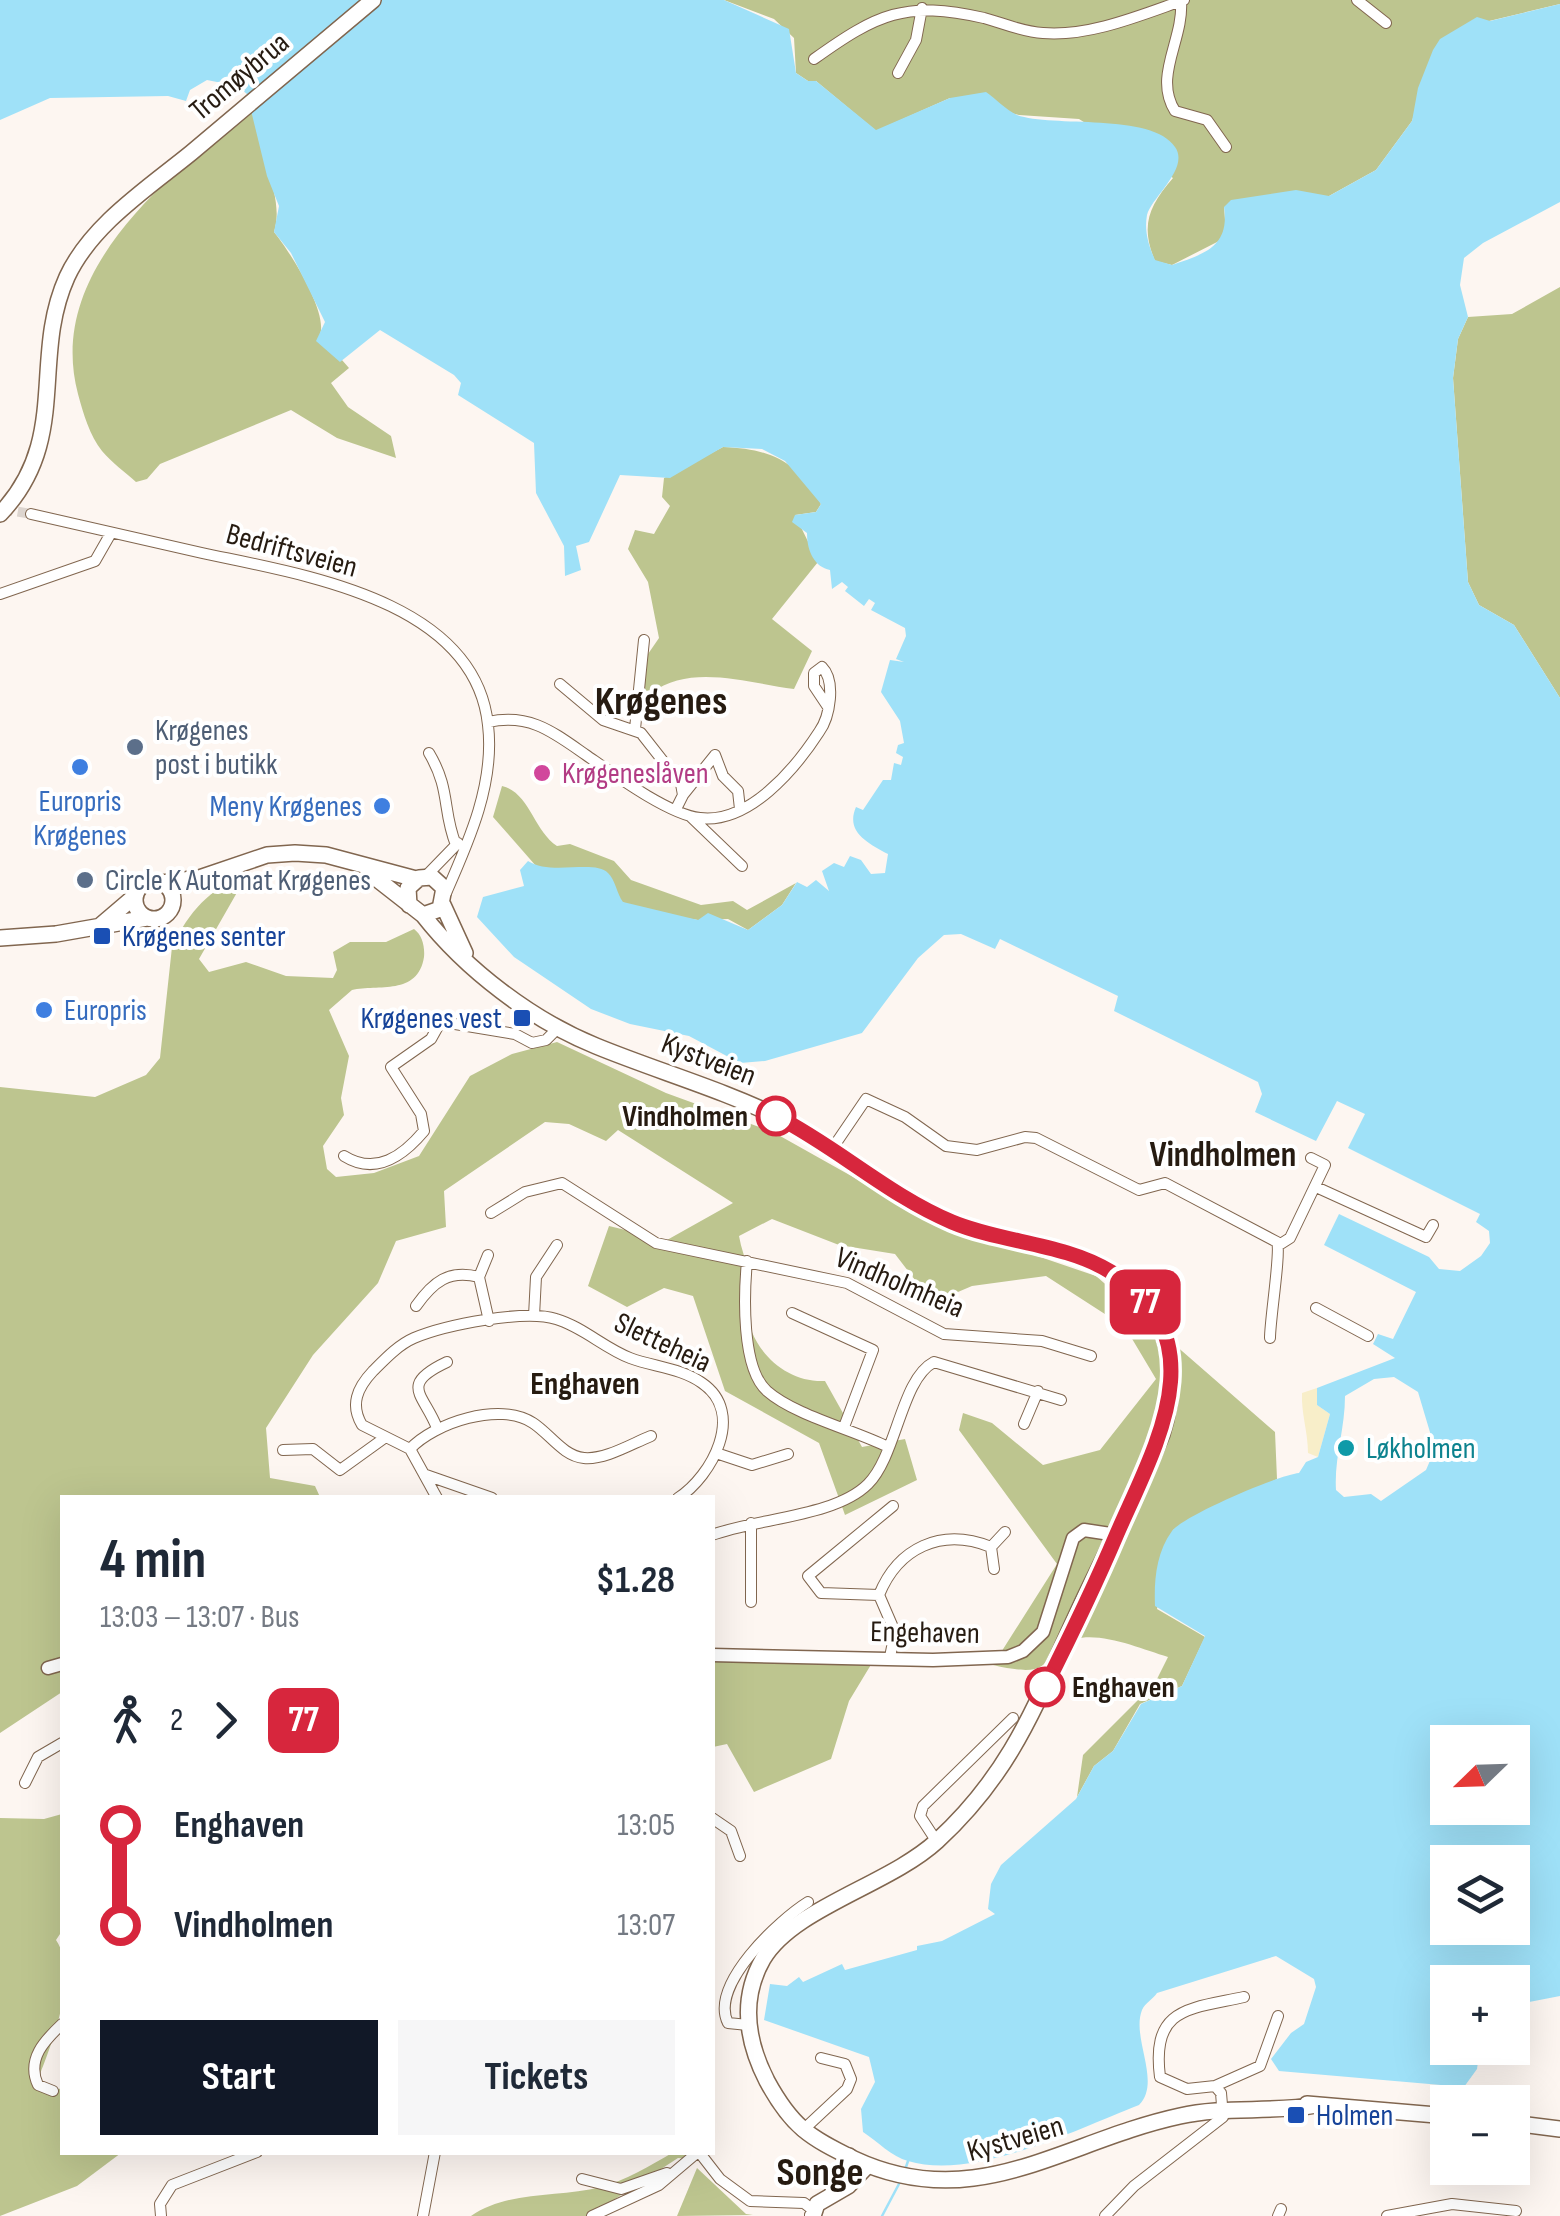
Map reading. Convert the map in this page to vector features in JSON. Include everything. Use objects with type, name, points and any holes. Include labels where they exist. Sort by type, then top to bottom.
[{"type":"main road","name":"Tromøybrua","points":[[0,514],[24,483],[42,443],[54,320],[68,275],[92,240],[372,0]]},
{"type":"main road","points":[[101,925],[147,882],[162,883],[295,852],[326,855],[365,869],[437,880],[444,899],[437,912],[423,915],[365,869]]},
{"type":"main road","points":[[0,938],[161,918],[173,904],[224,870]]},
{"type":"main road","points":[[408,905],[408,888],[421,878]]},
{"type":"main road","points":[[162,883],[172,894],[173,904]]},
{"type":"main road","points":[[135,896],[136,908],[147,918]]},
{"type":"main road","name":"Kystveien","points":[[444,899],[469,961]]},
{"type":"main road","name":"Kystveien","points":[[423,915],[469,961],[558,1028],[750,1104],[952,1222],[1103,1267],[1134,1289],[1154,1314],[1171,1360],[1171,1400],[1154,1454],[1069,1636],[974,1802],[936,1842],[897,1872],[804,1920],[781,1937],[755,1977],[748,2025],[756,2056],[776,2094],[804,2127],[867,2166],[912,2180],[960,2182],[998,2176],[1120,2133],[1223,2108],[1316,2105],[1430,2114]]},
{"type":"main road","points":[[1530,2126],[1560,2129]]},
{"type":"main road","points":[[832,2195],[848,2156]]},
{"type":"main road","points":[[812,2214],[867,2166]]},
{"type":"street","points":[[1357,0],[1386,23]]},
{"type":"street","points":[[814,59],[879,16],[922,8],[950,10],[1047,34],[1095,27],[1183,1],[1180,37],[1166,78],[1168,97],[1175,111],[1207,120],[1226,147]]},
{"type":"street","points":[[898,72],[916,40],[922,8]]},
{"type":"street","name":"Bedriftsveien","points":[[31,514],[329,581],[407,614],[441,638],[466,667],[488,722],[490,761],[444,899]]},
{"type":"street","points":[[0,594],[95,562],[111,533]]},
{"type":"street","points":[[635,729],[644,640]]},
{"type":"street","points":[[560,684],[603,720],[635,729],[678,778],[683,795]]},
{"type":"street","points":[[690,816],[724,818],[740,809],[792,768],[826,722],[828,708]]},
{"type":"street","points":[[488,722],[531,720],[690,816],[742,866]]},
{"type":"street","points":[[429,753],[448,794],[446,824],[456,845]]},
{"type":"street","points":[[676,809],[715,755],[724,776],[738,791],[740,809]]},
{"type":"street","name":"Bedriftsveien","points":[[421,878],[456,845],[476,812]]},
{"type":"street","name":"Kystveien","points":[[407,1016],[515,1034],[532,1043],[546,1040],[558,1028]]},
{"type":"street","points":[[344,1156],[365,1166],[384,1162],[404,1152],[422,1134],[425,1122],[391,1067],[431,1039],[441,1022]]},
{"type":"street","points":[[832,1149],[866,1099],[962,1151],[1025,1137],[1139,1190],[1165,1183],[1279,1245]]},
{"type":"street","points":[[1279,1245],[1290,1238],[1325,1165],[1311,1158]]},
{"type":"street","name":"Vindholmheia","points":[[491,1214],[525,1192],[562,1183],[656,1243],[847,1282],[944,1334],[1042,1341],[1091,1356]]},
{"type":"street","points":[[1316,1186],[1426,1237],[1433,1225]]},
{"type":"street","points":[[534,1316],[536,1276],[557,1245]]},
{"type":"street","points":[[1270,1338],[1279,1245]]},
{"type":"street","points":[[488,1255],[479,1276],[488,1321]]},
{"type":"street","points":[[748,1261],[746,1316],[758,1380],[779,1399],[888,1448]]},
{"type":"street","points":[[416,1306],[440,1280],[454,1274],[479,1276]]},
{"type":"street","points":[[1316,1308],[1368,1336]]},
{"type":"street","points":[[792,1314],[873,1350],[844,1426]]},
{"type":"street","name":"Sletteheia","points":[[383,1439],[362,1425],[354,1408],[371,1373],[417,1337],[488,1321],[534,1316],[570,1324],[617,1352],[704,1384],[719,1405],[723,1422],[716,1453]]},
{"type":"street","points":[[437,1428],[420,1400],[419,1382],[424,1373],[446,1362]]},
{"type":"street","name":"Vindholmheia","points":[[715,1534],[855,1494],[874,1477],[920,1374],[934,1362],[1038,1391]]},
{"type":"street","points":[[1024,1424],[1038,1391],[1061,1400]]},
{"type":"street","points":[[410,1449],[437,1428],[479,1418],[518,1416],[534,1423],[568,1452],[584,1458],[650,1436]]},
{"type":"street","points":[[283,1450],[313,1449],[340,1470],[383,1439],[410,1449],[436,1495]]},
{"type":"street","points":[[682,1495],[699,1481],[716,1453],[752,1465],[788,1454]]},
{"type":"street","points":[[426,1475],[483,1495]]},
{"type":"street","points":[[879,1595],[821,1593],[808,1576],[893,1506]]},
{"type":"street","points":[[751,1523],[752,1602]]},
{"type":"street","name":"Engehaven","points":[[715,1655],[994,1659],[1023,1651],[1047,1624],[1073,1538],[1084,1530],[1116,1535]]},
{"type":"street","points":[[990,1546],[1006,1532]]},
{"type":"street","points":[[879,1595],[900,1559],[927,1543],[958,1541],[990,1546]]},
{"type":"street","points":[[990,1546],[994,1569]]},
{"type":"street","points":[[879,1595],[894,1632],[890,1658]]},
{"type":"street","name":"Kystveien","points":[[936,1842],[920,1816],[923,1806],[1019,1723]]},
{"type":"street","points":[[25,1783],[38,1757],[60,1745]]},
{"type":"street","points":[[715,1820],[730,1832],[740,1856]]},
{"type":"street","name":"Kystveien","points":[[748,2025],[728,2023],[723,2008],[727,1996],[764,1936],[808,1902]]},
{"type":"street","points":[[1244,1997],[1182,2012],[1162,2028],[1157,2056],[1162,2080],[1186,2089],[1216,2086],[1260,2066],[1278,2016]]},
{"type":"street","points":[[54,2091],[38,2085],[33,2069],[42,2044],[60,2026]]},
{"type":"street","points":[[804,2127],[848,2089],[851,2079],[846,2064],[821,2058]]},
{"type":"street","points":[[1105,2216],[1223,2108],[1216,2086]]},
{"type":"street","points":[[161,2216],[160,2204],[172,2185],[250,2155]]},
{"type":"street","points":[[423,2216],[434,2155]]},
{"type":"street","points":[[592,2216],[640,2196],[695,2155]]},
{"type":"street","points":[[700,2155],[720,2179],[750,2201],[794,2201],[812,2214]]},
{"type":"street","points":[[582,2178],[630,2188],[678,2170]]},
{"type":"street","points":[[1386,2216],[1452,2204],[1516,2211]]},
{"type":"green space","points":[[724,0],[1560,0],[1560,4],[1489,21],[1419,99],[1412,121],[1376,170],[1329,196],[1224,207],[1226,232],[1221,240],[1172,265],[1155,261],[1148,226],[1153,207],[1173,178],[1079,119],[1019,115],[950,98],[876,131],[816,81],[796,73],[794,38],[774,19]]},
{"type":"green space","points":[[253,105],[276,202],[274,232],[313,298],[319,312],[320,335],[349,368],[331,383],[348,407],[391,436],[396,458],[337,438],[291,410],[160,464],[147,479],[136,482],[102,451],[82,409],[73,349],[80,306],[97,267],[152,195]]},
{"type":"green space","points":[[1560,287],[1560,698],[1514,625],[1479,605],[1468,582],[1453,378],[1458,339],[1468,317],[1512,314]]},
{"type":"green space","points":[[723,447],[755,451],[781,460],[802,477],[821,504],[816,512],[795,515],[818,562],[772,619],[812,651],[794,689],[701,677],[667,684],[651,693],[644,691],[648,654],[659,638],[648,582],[628,549],[635,530],[654,534],[670,506],[662,497],[664,478]]},
{"type":"green space","points":[[502,786],[519,796],[557,846],[570,844],[614,861],[631,880],[701,905],[733,901],[747,910],[796,883],[782,905],[748,930],[728,919],[698,920],[648,912],[622,902],[613,888],[536,866],[493,817]]},
{"type":"green space","points":[[247,875],[199,959],[209,972],[246,962],[286,976],[333,978],[337,970],[333,952],[350,942],[386,942],[414,929],[422,941],[424,957],[414,978],[396,986],[352,990],[329,1010],[349,1056],[341,1098],[344,1115],[323,1146],[327,1169],[336,1177],[374,1173],[419,1156],[470,1076],[512,1054],[557,1042],[666,1093],[773,1132],[928,1219],[1096,1276],[1275,1432],[1277,1479],[1173,1530],[1157,1609],[1205,1637],[1182,1686],[1140,1704],[1113,1751],[1094,1766],[1077,1797],[1083,1755],[1155,1683],[1168,1657],[1122,1642],[1086,1637],[1063,1644],[1040,1667],[1030,1670],[993,1665],[1057,1564],[959,1430],[963,1413],[992,1423],[1043,1465],[1100,1450],[1156,1379],[1125,1327],[1046,1276],[972,1286],[925,1306],[915,1280],[895,1254],[839,1245],[772,1219],[739,1236],[749,1275],[749,1322],[762,1349],[783,1370],[825,1381],[862,1447],[905,1439],[917,1480],[845,1515],[819,1443],[725,1391],[693,1296],[664,1288],[627,1307],[588,1286],[609,1226],[667,1240],[733,1203],[618,1130],[606,1141],[569,1124],[545,1122],[444,1191],[446,1227],[396,1241],[378,1283],[313,1355],[266,1428],[270,1478],[315,1486],[319,1495],[60,1495],[60,1693],[0,1733],[0,1087],[95,1097],[146,1075],[160,1058],[172,947],[202,903]]},
{"type":"green space","points":[[715,1654],[872,1663],[849,1701],[831,1759],[754,1792],[727,1744],[715,1747]]},
{"type":"green space","points":[[60,1815],[60,1934],[56,1940],[60,1949],[60,2015],[40,2074],[46,2093],[60,2089],[60,2155],[118,2155],[77,2186],[0,2216],[0,1818],[44,1819]]},
{"type":"green space","points":[[668,2155],[689,2155],[692,2159],[678,2158],[589,2216],[471,2216],[501,2202],[585,2190],[638,2172]]},
{"type":"green space","points":[[697,2168],[746,2214],[753,2215],[677,2216]]},
{"type":"sand","points":[[1317,1388],[1317,1405],[1330,1414],[1318,1457],[1308,1453],[1302,1400],[1302,1393]]},
{"type":"water","points":[[0,0],[724,0],[789,29],[796,73],[816,81],[876,130],[950,98],[986,92],[1017,115],[1033,119],[1124,125],[1163,136],[1175,147],[1178,164],[1150,208],[1146,227],[1155,260],[1172,265],[1204,252],[1219,240],[1225,221],[1224,207],[1231,200],[1296,190],[1329,196],[1376,170],[1412,121],[1418,88],[1440,39],[1477,17],[1490,21],[1560,4],[1560,202],[1483,243],[1464,258],[1460,285],[1468,317],[1458,339],[1453,378],[1468,582],[1479,605],[1514,625],[1560,698],[1560,1996],[1530,2002],[1530,1965],[1430,1965],[1430,2065],[1478,2065],[1465,2085],[1279,2071],[1271,2059],[1291,2033],[1304,2024],[1316,1987],[1314,1979],[1276,1956],[1157,1993],[1145,2005],[1140,2033],[1148,2084],[1139,2105],[1025,2150],[964,2164],[935,2165],[902,2159],[863,2132],[861,2109],[875,2082],[869,2057],[764,2020],[770,1984],[787,1986],[799,1977],[803,1982],[842,1964],[845,1970],[917,1950],[917,1946],[942,1941],[995,1914],[988,1909],[991,1884],[1001,1865],[1076,1799],[1094,1766],[1113,1751],[1141,1704],[1182,1686],[1205,1636],[1155,1606],[1157,1567],[1172,1531],[1232,1497],[1299,1473],[1306,1462],[1318,1457],[1330,1414],[1317,1405],[1317,1388],[1395,1358],[1373,1344],[1378,1334],[1393,1339],[1416,1292],[1324,1245],[1339,1214],[1429,1257],[1439,1269],[1460,1271],[1481,1256],[1490,1243],[1489,1231],[1476,1222],[1480,1214],[1348,1148],[1365,1114],[1337,1101],[1316,1141],[1255,1112],[1262,1094],[1258,1082],[1114,1011],[1118,996],[1000,939],[995,949],[961,934],[944,935],[918,958],[862,1033],[765,1061],[740,1063],[689,1036],[630,1024],[591,1009],[514,957],[477,917],[483,897],[524,886],[520,870],[528,861],[548,867],[602,869],[623,902],[698,920],[708,913],[748,930],[782,905],[797,882],[807,887],[816,880],[829,891],[822,871],[834,863],[844,867],[850,856],[861,860],[871,874],[885,873],[888,854],[860,836],[853,816],[856,807],[863,810],[883,780],[891,780],[894,763],[901,765],[903,757],[896,753],[898,745],[904,743],[900,721],[881,692],[890,660],[904,662],[896,659],[906,636],[905,628],[871,610],[875,603],[869,599],[864,606],[845,591],[848,587],[842,582],[832,589],[830,570],[816,562],[807,533],[792,522],[795,515],[816,512],[821,504],[785,461],[762,449],[723,447],[670,478],[620,475],[589,542],[576,546],[581,570],[565,576],[564,546],[536,493],[534,443],[458,395],[461,383],[454,375],[380,330],[340,362],[316,341],[325,322],[291,253],[274,232],[279,206],[267,176],[247,94],[237,86],[207,80],[190,90],[186,101],[168,96],[50,98],[0,120]],"holes":[[[1394,1377],[1418,1392],[1435,1449],[1426,1470],[1381,1501],[1371,1494],[1344,1497],[1336,1490],[1336,1478],[1345,1396],[1374,1379]]]},
{"type":"waterway","points":[[905,2170],[908,2161]]},
{"type":"waterway","points":[[882,2216],[900,2182]]},
{"type":"tunnel","points":[[3,509],[31,514]]},
{"type":"bus line","name":"77","points":[[776,1116],[920,1207],[952,1222],[1103,1267],[1134,1289],[1161,1328],[1171,1360],[1172,1379],[1162,1434],[1092,1597],[1045,1687]]},
{"type":"place","name":"Krøgenes post i butikk","points":[[135,747]]},
{"type":"place","name":"Europris Krøgenes","points":[[80,767]]},
{"type":"place","name":"Krøgeneslåven","points":[[542,773]]},
{"type":"place","name":"Meny Krøgenes","points":[[382,806]]},
{"type":"place","name":"Circle K Automat Krøgenes","points":[[85,880]]},
{"type":"place","name":"Krøgenes senter","points":[[102,936]]},
{"type":"place","name":"Europris","points":[[44,1010]]},
{"type":"place","name":"Krøgenes vest","points":[[522,1018]]},
{"type":"place","name":"Vindholmen","points":[[776,1116]]},
{"type":"place","name":"Løkholmen","points":[[1346,1448]]},
{"type":"place","name":"Enghaven","points":[[1045,1687]]},
{"type":"place","name":"Holmen","points":[[1296,2115]]},
{"type":"district","name":"Krøgenes","points":[[661,700]]},
{"type":"district","name":"Vindholmen","points":[[1223,1154]]},
{"type":"district","name":"Enghaven","points":[[585,1383]]},
{"type":"district","name":"Songe","points":[[820,2171]]}]
